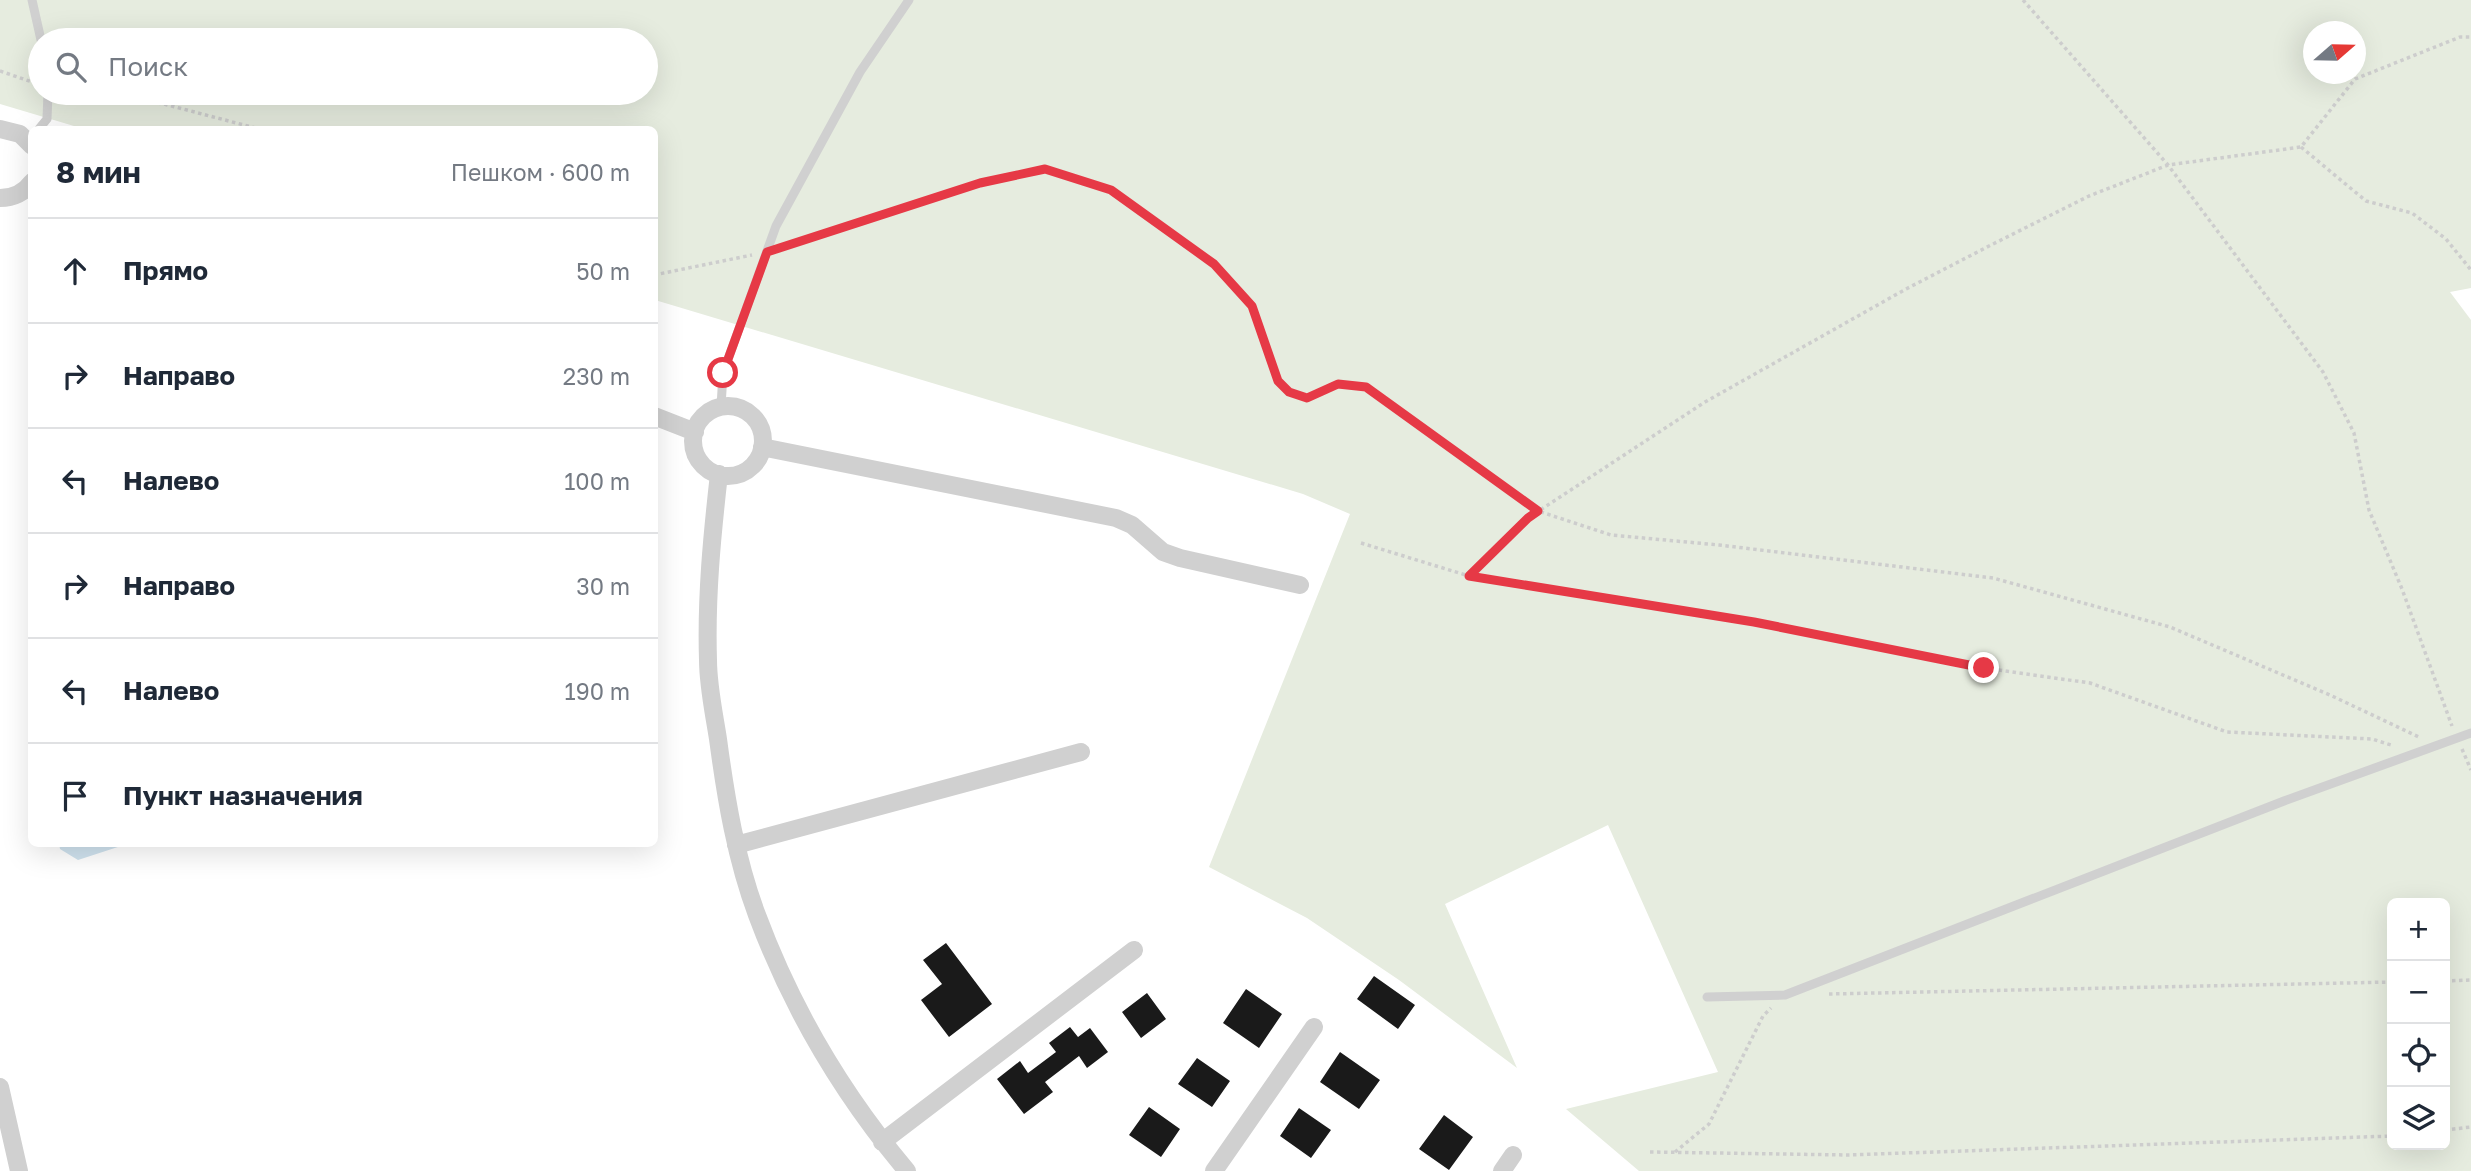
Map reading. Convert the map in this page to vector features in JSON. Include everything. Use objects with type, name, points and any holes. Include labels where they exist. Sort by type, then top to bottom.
[{"type":"street","points":[[0,129],[28,137]]},
{"type":"street","points":[[0,198],[13,197],[28,186]]},
{"type":"street","points":[[722,407],[740,408],[756,419],[763,437],[760,456],[747,470],[729,476],[711,471],[698,458],[694,441],[695,432],[704,415],[722,407]]},
{"type":"street","points":[[658,418],[695,432]]},
{"type":"street","points":[[762,447],[1116,518],[1132,526],[1163,552],[1300,585]]},
{"type":"street","points":[[719,474],[708,571],[708,663],[725,796],[736,845],[757,915],[804,1023],[873,1130],[907,1171]]},
{"type":"street","points":[[736,845],[1081,752]]},
{"type":"street","points":[[883,1142],[1135,950]]},
{"type":"street","points":[[1214,1171],[1314,1027]]},
{"type":"street","points":[[0,1087],[19,1171]]},
{"type":"street","points":[[1502,1171],[1513,1155]]},
{"type":"lane","points":[[32,0],[38,28]]},
{"type":"lane","points":[[722,407],[723,373],[776,226],[860,72],[909,0]]},
{"type":"lane","points":[[41,126],[47,119],[48,105]]},
{"type":"lane","points":[[1707,997],[1785,995],[2271,806],[2471,733]]},
{"type":"path","points":[[2024,0],[2168,165],[2323,372],[2354,433],[2369,510],[2402,589],[2456,738],[2471,770]]},
{"type":"path","points":[[1469,576],[1538,511],[1705,402],[1906,289],[2089,196],[2168,165],[2301,147],[2355,79],[2460,37],[2471,37]]},
{"type":"path","points":[[0,71],[28,80]]},
{"type":"path","points":[[167,105],[247,126]]},
{"type":"path","points":[[2301,147],[2366,201],[2412,213],[2446,239],[2471,270]]},
{"type":"path","points":[[658,274],[767,252],[980,183],[1045,169],[1111,190],[1214,264],[1252,306],[1278,381],[1289,392],[1307,398],[1338,384],[1366,387],[1538,511],[1611,535],[1719,545],[1993,578],[2170,627],[2330,695],[2436,745]]},
{"type":"path","points":[[1361,543],[1469,576],[1754,622],[1984,668],[2090,683],[2227,732],[2372,739],[2416,753]]},
{"type":"path","points":[[2450,981],[2471,980]]},
{"type":"path","points":[[1826,994],[2387,982]]},
{"type":"path","points":[[1675,1152],[1709,1124],[1763,1016],[1785,995]]},
{"type":"path","points":[[2450,1129],[2471,1127]]},
{"type":"path","points":[[1650,1152],[1848,1155],[2387,1136]]},
{"type":"shaded area","points":[[0,0],[2471,0],[2471,288],[2450,292],[2471,320],[2471,1171],[1639,1171],[1566,1109],[1718,1072],[1608,825],[1445,904],[1517,1068],[1399,980],[1307,918],[1209,867],[1350,514],[1303,494],[658,301],[658,126],[74,126],[0,104]]},
{"type":"water","points":[[60,847],[118,847],[78,860]]},
{"type":"building","points":[[946,943],[992,1004],[949,1037],[921,1000],[942,984],[923,960]]},
{"type":"building","points":[[1374,976],[1415,1005],[1398,1029],[1357,999]]},
{"type":"building","points":[[1246,989],[1282,1014],[1259,1048],[1223,1023]]},
{"type":"building","points":[[1147,993],[1166,1019],[1141,1038],[1122,1012]]},
{"type":"building","points":[[1070,1027],[1078,1037],[1090,1028],[1108,1052],[1087,1068],[1079,1056],[1045,1082],[1053,1092],[1024,1114],[997,1079],[1020,1061],[1028,1073],[1056,1052],[1049,1043]]},
{"type":"building","points":[[1340,1052],[1380,1080],[1359,1109],[1320,1082]]},
{"type":"building","points":[[1197,1058],[1230,1081],[1212,1107],[1178,1084]]},
{"type":"building","points":[[1149,1107],[1180,1129],[1161,1157],[1129,1135]]},
{"type":"building","points":[[1299,1108],[1331,1130],[1311,1158],[1280,1136]]},
{"type":"building","points":[[1444,1115],[1473,1137],[1449,1170],[1419,1149]]},
{"type":"route","points":[[723,373],[767,252],[913,203],[980,183],[1045,169],[1111,190],[1214,264],[1252,306],[1278,381],[1289,392],[1307,398],[1338,384],[1366,387],[1538,511],[1469,576],[1754,622],[1984,668]]}]
